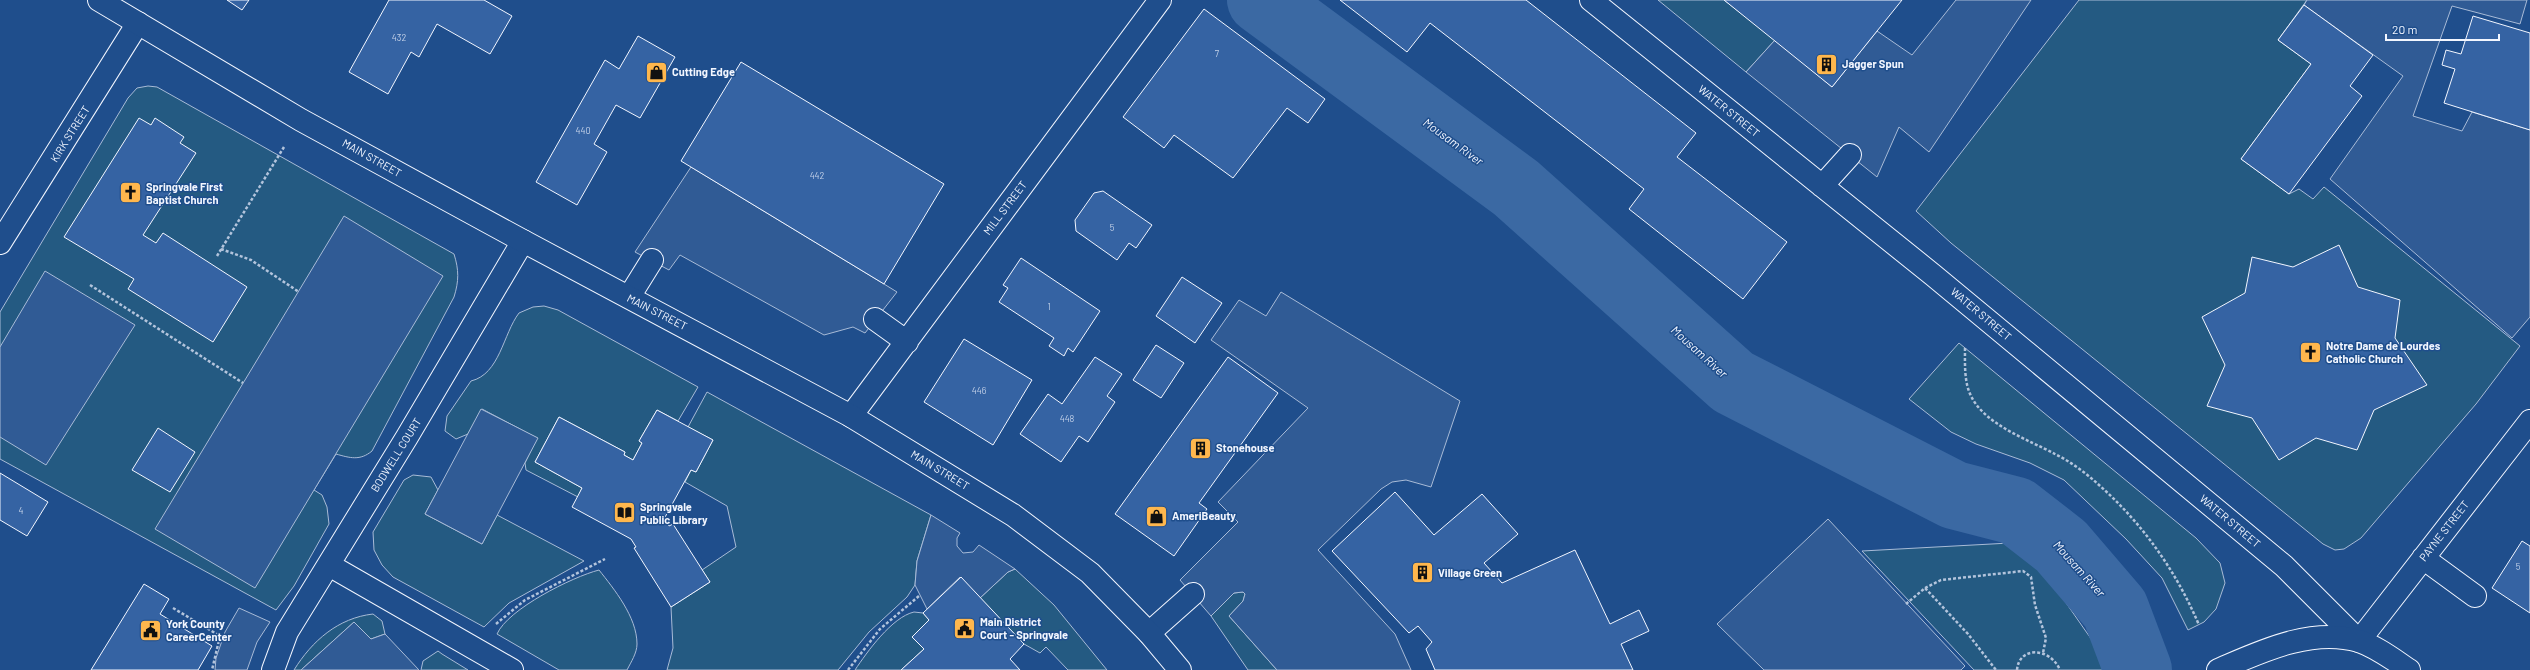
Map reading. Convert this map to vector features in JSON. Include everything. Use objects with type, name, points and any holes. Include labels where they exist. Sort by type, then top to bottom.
[{"type":"street","name":"MAIN STREET","points":[[99,0],[301,120],[522,241],[851,416],[1013,515],[1054,543],[1090,573],[1149,633],[1180,670]]},
{"type":"street","name":"MILL STREET","points":[[851,416],[1160,0]]},
{"type":"street","name":"WATER STREET","points":[[1591,0],[1934,275],[2284,566],[2359,641]]},
{"type":"street","name":"KIRK STREET","points":[[0,244],[138,23]]},
{"type":"street","points":[[1822,186],[1850,155]]},
{"type":"street","name":"BODWELL COURT","points":[[273,670],[287,632],[329,565],[522,241]]},
{"type":"street","points":[[629,298],[652,260]]},
{"type":"street","points":[[876,320],[907,342]]},
{"type":"street","name":"PAYNE STREET","points":[[2359,641],[2530,421]]},
{"type":"street","points":[[2423,558],[2475,596]]},
{"type":"street","points":[[329,565],[512,670]]},
{"type":"street","points":[[1149,633],[1193,594]]},
{"type":"street","points":[[2225,667],[2274,647],[2311,638],[2334,638],[2359,641],[2409,670]]},
{"type":"path","points":[[217,256],[301,120]]},
{"type":"path","points":[[221,249],[251,260],[299,292]]},
{"type":"path","points":[[90,285],[243,383]]},
{"type":"path","points":[[1965,348],[1965,374],[1971,397],[1988,416],[2011,433],[2056,454],[2080,470],[2128,512],[2150,538],[2186,595],[2198,625]]},
{"type":"path","points":[[473,648],[506,614],[525,600],[605,559]]},
{"type":"path","points":[[1906,604],[1925,588],[1941,580],[2023,571],[2028,573],[2031,577],[2039,622],[2046,638],[2043,653]]},
{"type":"path","points":[[1925,588],[1968,634],[1996,670]]},
{"type":"path","points":[[848,670],[880,629],[919,596]]},
{"type":"path","points":[[173,608],[220,636],[212,670]]},
{"type":"path","points":[[2017,670],[2024,656],[2035,652],[2043,653],[2055,660],[2060,670]]},
{"type":"shaded area","points":[[1658,0],[1724,0],[1775,40],[1746,72]]},
{"type":"shaded area","points":[[1956,0],[2031,0],[1929,152],[1899,127],[1877,177],[1746,72],[1775,40],[1832,87],[1877,31],[1912,55]]},
{"type":"shaded area","points":[[2079,0],[2307,0],[2278,40],[2311,64],[2241,159],[2289,194],[2299,189],[2313,199],[2324,187],[2520,346],[2476,404],[2361,538],[2344,549],[2335,550],[2323,544],[1951,243],[1916,211]]},
{"type":"shaded area","points":[[2307,0],[2527,0],[2520,24],[2452,6],[2413,116],[2462,131],[2472,112],[2530,130],[2530,317],[2512,338],[2330,179],[2403,76],[2304,5]]},
{"type":"shaded area","points":[[148,86],[157,87],[454,254],[456,260],[458,276],[454,297],[372,451],[368,454],[355,458],[336,454],[314,490],[322,495],[327,507],[329,524],[294,586],[276,610],[0,459],[0,312],[128,98],[137,88]]},
{"type":"shaded area","points":[[691,167],[897,292],[865,333],[853,327],[824,335],[680,255],[669,270],[635,252]]},
{"type":"shaded area","points":[[344,216],[443,276],[255,588],[155,529]]},
{"type":"shaded area","points":[[45,271],[135,325],[46,465],[0,437],[0,347]]},
{"type":"shaded area","points":[[1281,292],[1460,401],[1431,487],[1406,480],[1392,482],[1381,489],[1318,550],[1395,634],[1411,670],[1277,670],[1229,616],[1243,601],[1245,594],[1243,592],[1234,593],[1211,616],[1180,580],[1238,522],[1218,502],[1308,408],[1211,340],[1239,300],[1266,316]]},
{"type":"shaded area","points":[[544,306],[558,310],[698,387],[678,421],[657,410],[639,441],[642,443],[633,460],[624,455],[625,452],[559,417],[535,462],[582,488],[578,497],[526,470],[525,463],[537,438],[482,409],[468,434],[456,439],[445,431],[447,416],[471,381],[481,377],[495,362],[519,313],[533,307]]},
{"type":"shaded area","points":[[1959,343],[2196,538],[2220,563],[2225,583],[2216,609],[2204,622],[2188,630],[2162,578],[2126,539],[2064,480],[2030,463],[1976,444],[1951,432],[1909,399]]},
{"type":"shaded area","points":[[707,392],[931,515],[917,561],[915,585],[907,597],[869,632],[838,670],[667,670],[673,648],[671,607],[710,582],[702,570],[736,547],[727,506],[685,482],[691,470],[696,472],[713,440],[688,427]]},
{"type":"shaded area","points":[[481,409],[538,438],[482,544],[425,514]]},
{"type":"shaded area","points":[[413,475],[431,477],[438,490],[425,514],[482,544],[497,515],[584,561],[509,603],[484,627],[393,577],[382,565],[374,550],[373,532],[404,480]]},
{"type":"shaded area","points":[[931,515],[960,533],[957,538],[957,546],[963,553],[973,552],[979,545],[1015,569],[1008,572],[980,598],[960,577],[927,609],[915,585],[917,561]]},
{"type":"shaded area","points":[[1828,519],[1965,666],[1961,670],[1764,670],[1717,624]]},
{"type":"shaded area","points":[[2010,543],[2048,577],[2110,666],[2103,670],[1974,670],[1862,551]]},
{"type":"shaded area","points":[[1015,569],[1054,605],[1107,670],[1068,670],[1046,647],[1040,653],[1024,644],[980,598],[1008,572]]},
{"type":"shaded area","points":[[599,570],[624,604],[636,634],[636,651],[627,670],[559,670],[497,634],[503,624],[514,614],[542,595],[573,579]]},
{"type":"shaded area","points":[[1243,592],[1245,594],[1243,601],[1229,616],[1277,670],[1248,670],[1211,616],[1234,593]]},
{"type":"shaded area","points":[[239,608],[270,622],[257,642],[247,670],[215,670],[216,658],[225,632]]},
{"type":"shaded area","points":[[914,612],[923,613],[929,620],[912,637],[924,649],[901,670],[855,670],[873,645],[889,628],[906,615]]},
{"type":"shaded area","points":[[373,614],[382,621],[385,634],[371,639],[354,622],[301,670],[294,670],[309,650],[327,633],[348,620]]},
{"type":"shaded area","points":[[354,622],[371,639],[385,634],[419,670],[301,670]]},
{"type":"shaded area","points":[[438,651],[468,670],[421,670],[423,661]]},
{"type":"building","points":[[227,0],[249,0],[242,10]]},
{"type":"building","points":[[389,0],[484,0],[512,16],[490,54],[437,24],[419,57],[411,52],[388,94],[349,72]]},
{"type":"building","points":[[1340,0],[1526,0],[1696,133],[1677,157],[1787,242],[1743,299],[1629,209],[1644,189],[1430,23],[1407,52]]},
{"type":"building","name":"Jagger Spun","points":[[1724,0],[1902,0],[1832,87]]},
{"type":"building","points":[[2304,5],[2373,55],[2350,86],[2362,96],[2289,194],[2241,159],[2311,64],[2278,40]]},
{"type":"building","points":[[1204,9],[1325,99],[1308,123],[1287,108],[1233,178],[1174,135],[1164,148],[1123,117]]},
{"type":"building","points":[[2473,16],[2530,33],[2530,130],[2444,103],[2455,69],[2442,65],[2446,50],[2461,54]]},
{"type":"building","points":[[638,36],[675,57],[640,118],[616,105],[594,144],[607,152],[577,205],[536,182],[605,60],[619,69]]},
{"type":"building","points":[[741,62],[944,184],[884,284],[681,161]]},
{"type":"building","name":"Springvale First Baptist Church","points":[[139,118],[151,125],[155,118],[184,137],[180,143],[196,153],[143,235],[156,243],[163,233],[247,287],[213,342],[128,289],[134,279],[64,237]]},
{"type":"building","points":[[1103,191],[1152,225],[1136,248],[1129,243],[1117,260],[1076,231],[1075,220],[1094,193]]},
{"type":"building","name":"Notre Dame de Lourdes Catholic Church","points":[[2339,245],[2358,287],[2400,300],[2395,338],[2427,385],[2374,410],[2357,450],[2316,438],[2279,460],[2252,418],[2207,406],[2225,365],[2202,317],[2245,293],[2252,257],[2293,267]]},
{"type":"building","points":[[1021,258],[1100,311],[1073,352],[1068,348],[1064,356],[1049,346],[1054,338],[999,302],[1008,288],[1003,285]]},
{"type":"building","points":[[1182,277],[1222,303],[1195,343],[1156,316]]},
{"type":"building","points":[[964,339],[1032,380],[993,445],[924,402]]},
{"type":"building","points":[[1156,345],[1184,363],[1161,398],[1133,380]]},
{"type":"building","points":[[1095,357],[1122,374],[1107,396],[1115,402],[1088,442],[1079,436],[1061,462],[1020,434],[1048,394],[1062,404]]},
{"type":"building","name":"Stonehouse","points":[[1228,357],[1278,393],[1199,503],[1207,509],[1174,556],[1115,514]]},
{"type":"building","name":"Springvale Public Library","points":[[657,410],[713,440],[696,472],[691,470],[664,519],[669,526],[673,524],[710,582],[671,607],[634,548],[636,547],[631,539],[572,507],[582,488],[535,462],[559,417],[625,452],[624,455],[633,460],[642,443],[639,441]]},
{"type":"building","points":[[158,428],[195,452],[170,492],[132,470]]},
{"type":"building","points":[[0,473],[48,502],[27,536],[0,520]]},
{"type":"building","name":"Village Green","points":[[1395,492],[1434,535],[1482,494],[1518,534],[1484,563],[1502,583],[1575,550],[1610,624],[1639,610],[1649,631],[1621,644],[1633,670],[1435,670],[1426,649],[1432,642],[1418,626],[1409,633],[1332,551]]},
{"type":"building","points":[[2522,541],[2530,546],[2530,613],[2492,588]]},
{"type":"building","name":"Main District Court - Springvale","points":[[961,577],[1024,644],[1010,659],[1020,670],[901,670],[924,649],[912,637],[929,620],[923,613]]},
{"type":"building","name":"York County CareerCenter","points":[[144,584],[169,599],[160,614],[212,646],[198,670],[91,670]]},
{"type":"waterway","name":"Mousam River","points":[[1261,0],[1516,188],[1733,382],[1954,495],[2016,511],[2061,546],[2115,609],[2138,670]]},
{"type":"place","name":"Jagger Spun","points":[[1827,64]]},
{"type":"place","name":"Cutting Edge","points":[[657,72]]},
{"type":"place","name":"Springvale First Baptist Church","points":[[131,193]]},
{"type":"place","name":"Notre Dame de Lourdes Catholic Church","points":[[2311,352]]},
{"type":"place","name":"Stonehouse","points":[[1200,448]]},
{"type":"place","name":"Springvale Public Library","points":[[625,513]]},
{"type":"place","name":"AmeriBeauty","points":[[1156,516]]},
{"type":"place","name":"Village Green","points":[[1423,573]]},
{"type":"place","name":"Main District Court - Springvale","points":[[965,628]]},
{"type":"place","name":"York County CareerCenter","points":[[151,630]]}]
